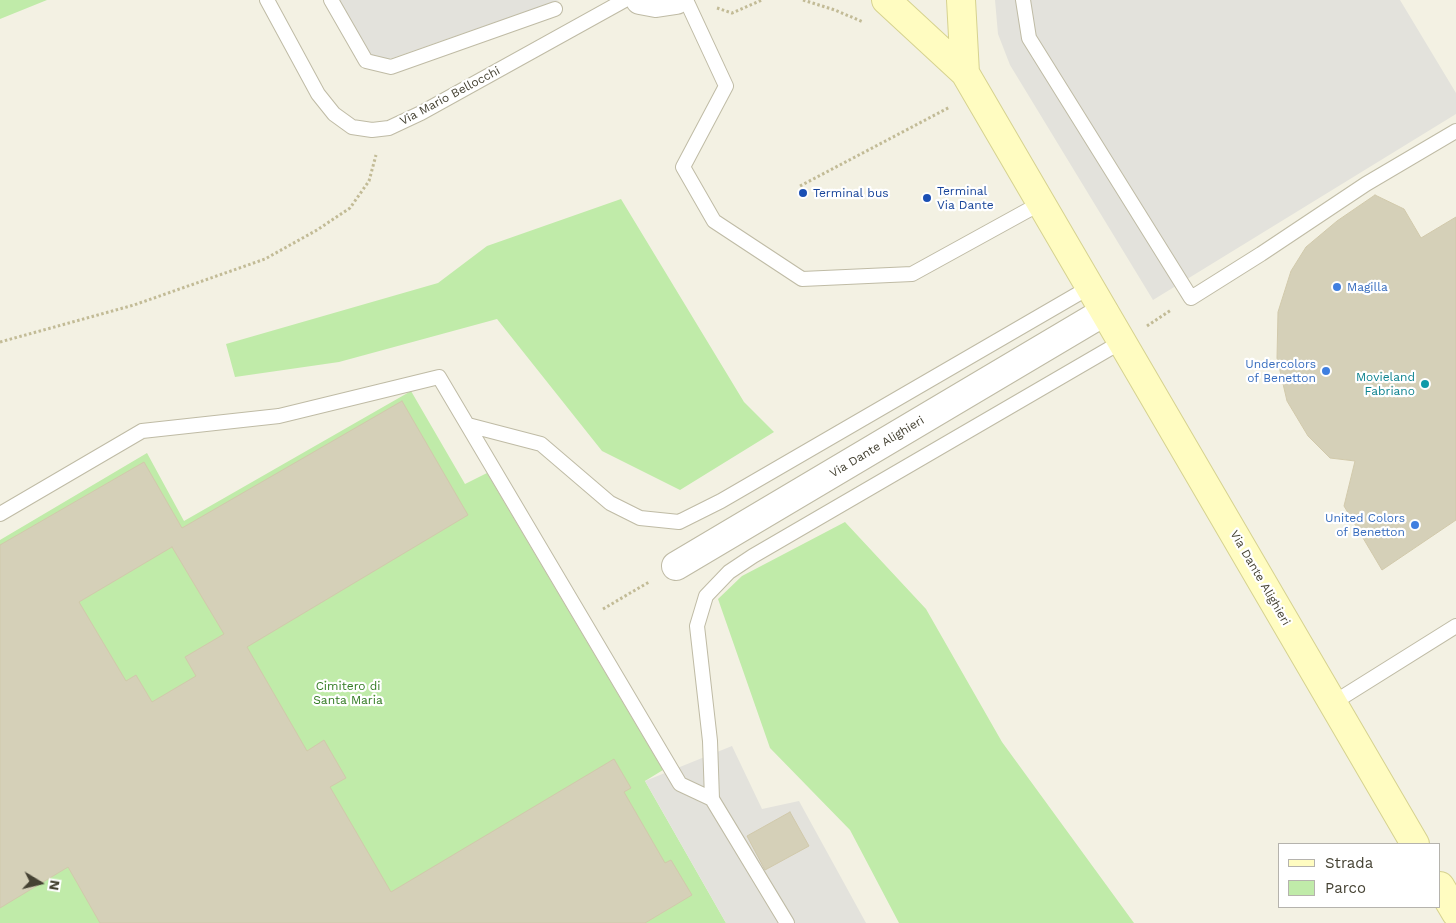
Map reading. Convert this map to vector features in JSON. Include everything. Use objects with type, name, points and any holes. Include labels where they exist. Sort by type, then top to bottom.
[{"type":"main road","name":"Via Dante Alighieri","points":[[886,0],[965,73],[1415,843]]},
{"type":"main road","name":"Via Dante Alighieri","points":[[961,0],[965,73]]},
{"type":"main road","points":[[1441,888],[1456,913]]},
{"type":"street","points":[[640,0],[656,3],[676,0]]},
{"type":"street","name":"Via Dante Alighieri","points":[[676,566],[1104,312]]},
{"type":"lane","name":"Via Mario Bellocchi","points":[[266,0],[318,94],[334,114],[352,126],[372,130],[388,128],[421,113],[625,0]]},
{"type":"lane","points":[[331,0],[366,62],[391,67],[555,9]]},
{"type":"lane","points":[[686,0],[726,86],[683,167],[714,221],[802,280],[912,274],[1041,203]]},
{"type":"lane","points":[[1022,0],[1029,38],[1191,298],[1373,179],[1456,130]]},
{"type":"lane","points":[[468,424],[541,444],[610,503],[640,518],[679,522],[721,501],[1090,287]]},
{"type":"lane","points":[[787,923],[712,799],[710,741],[697,626],[706,596],[729,572],[753,556],[1121,342]]},
{"type":"lane","points":[[0,514],[142,431],[279,416],[439,376],[680,784],[712,799]]},
{"type":"lane","points":[[1333,703],[1456,626]]},
{"type":"path","points":[[715,8],[732,12],[762,0]]},
{"type":"path","points":[[802,0],[835,10],[868,24]]},
{"type":"path","points":[[800,186],[953,105]]},
{"type":"path","points":[[0,342],[134,305],[265,259],[317,230],[350,208],[369,181],[376,152],[372,130]]},
{"type":"path","points":[[1121,342],[1191,298]]},
{"type":"path","points":[[584,621],[676,566]]},
{"type":"green space","points":[[0,0],[47,0],[0,19]]},
{"type":"green space","points":[[621,199],[744,402],[774,432],[680,490],[602,451],[497,319],[339,362],[235,377],[226,344],[438,283],[487,246]]},
{"type":"green space","name":"Cimitero di Santa Maria","points":[[411,391],[465,484],[487,473],[663,770],[645,781],[726,923],[0,923],[0,540],[147,453],[184,521]]},
{"type":"green space","points":[[845,522],[926,609],[1002,742],[1134,923],[899,923],[850,830],[770,748],[718,599],[742,576]]},
{"type":"shaded area","points":[[339,0],[559,0],[375,64]]},
{"type":"shaded area","points":[[995,0],[1400,0],[1456,93],[1456,114],[1153,300],[1010,65],[998,34]]},
{"type":"shaded area","points":[[732,746],[762,809],[799,801],[866,923],[726,923],[645,781]]},
{"type":"building","points":[[1375,195],[1404,209],[1421,238],[1456,217],[1456,520],[1382,570],[1344,506],[1355,461],[1330,458],[1308,436],[1287,401],[1277,358],[1278,312],[1291,271],[1306,247],[1337,221]]},
{"type":"building","name":"Cimitero di Santa Maria","points":[[402,401],[468,515],[247,647],[307,751],[324,740],[346,778],[330,787],[391,892],[614,759],[631,788],[624,792],[665,863],[671,860],[692,895],[645,923],[100,923],[68,867],[0,908],[0,545],[144,462],[182,528]],"holes":[[[172,547],[224,634],[185,657],[196,676],[152,702],[136,675],[126,681],[79,602]]]},
{"type":"building","points":[[790,812],[809,846],[765,870],[747,836]]},
{"type":"place","name":"Terminal bus","points":[[803,193]]},
{"type":"place","name":"Terminal Via Dante","points":[[927,198]]},
{"type":"place","name":"Magilla","points":[[1337,287]]},
{"type":"place","name":"Undercolors of Benetton","points":[[1326,371]]},
{"type":"place","name":"Movieland Fabriano","points":[[1425,384]]},
{"type":"place","name":"United Colors of Benetton","points":[[1415,525]]}]
